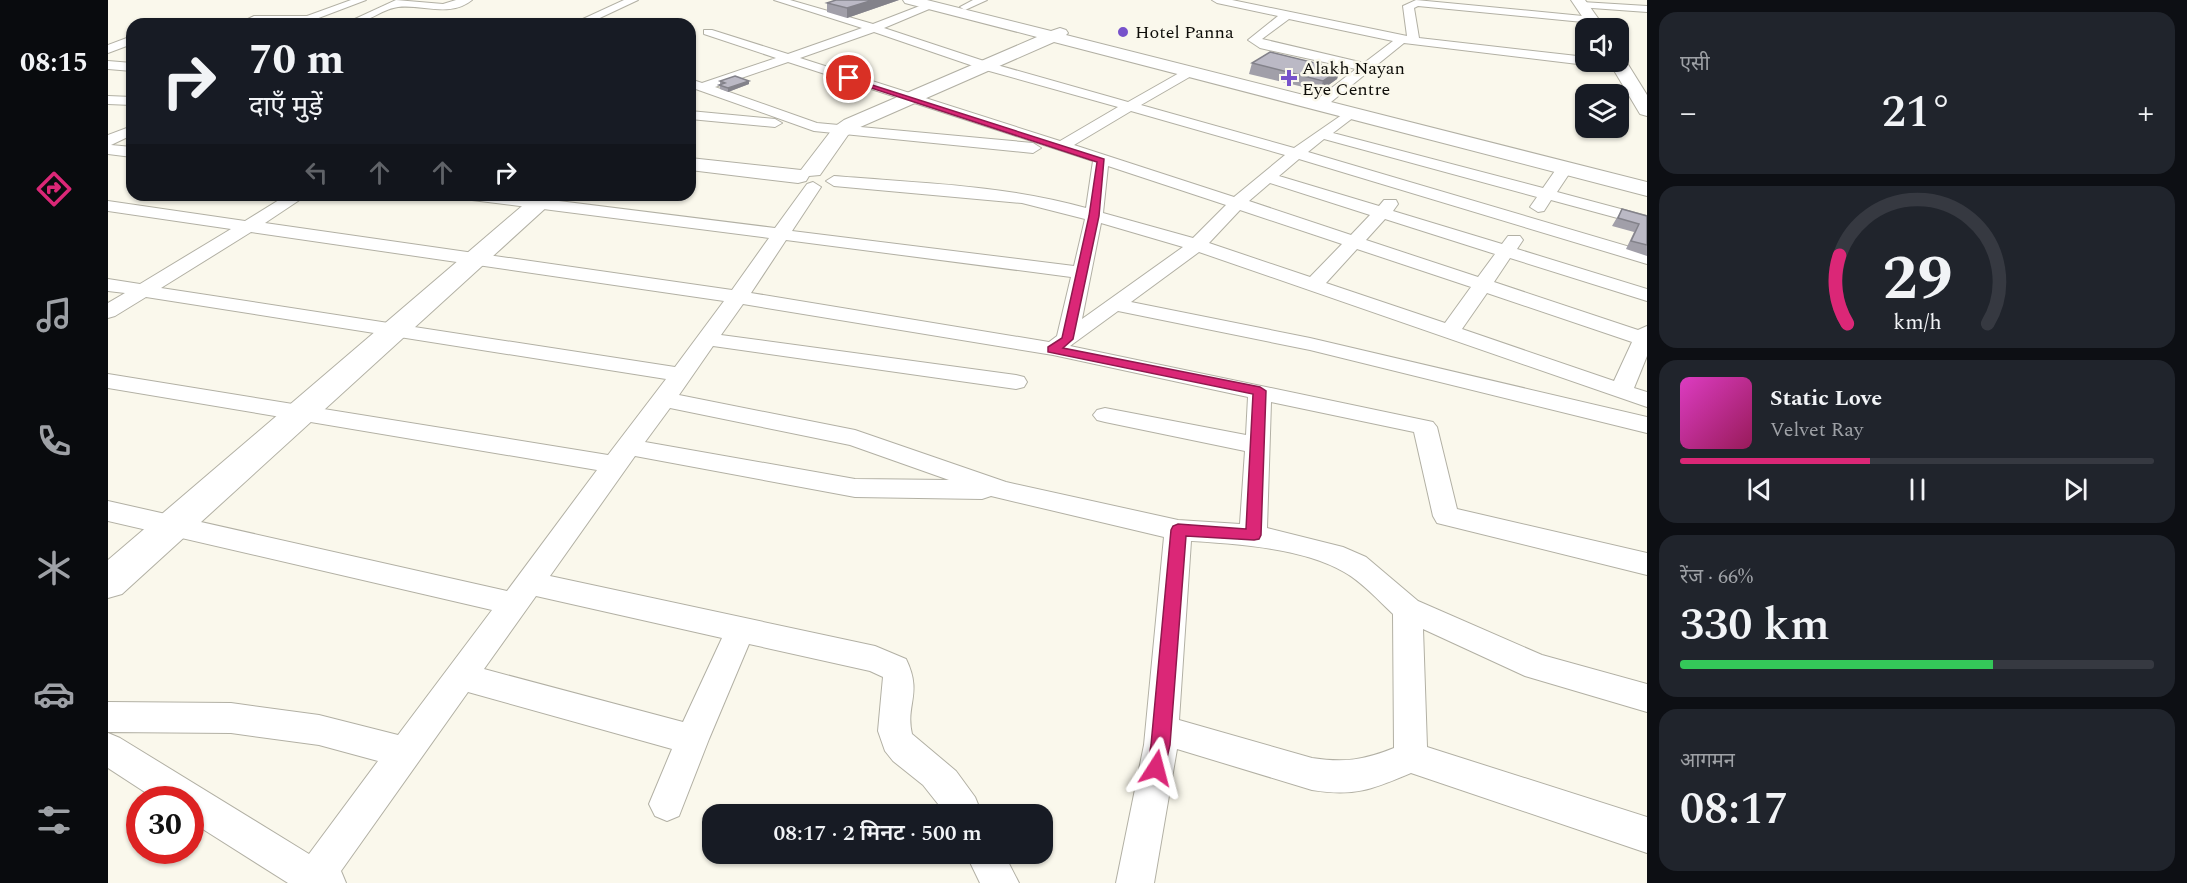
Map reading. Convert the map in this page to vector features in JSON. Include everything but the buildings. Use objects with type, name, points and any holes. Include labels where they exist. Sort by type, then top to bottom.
[{"type":"main road","points":[[910,0],[974,4],[1056,34],[1188,72],[1565,168],[1646,186]]},
{"type":"main road","points":[[933,3],[1326,99],[1646,186]]},
{"type":"main road","points":[[1580,3],[1591,18]]},
{"type":"main road","points":[[696,165],[814,179],[841,131],[851,124],[1056,34]]},
{"type":"main road","points":[[1624,72],[1647,110]]},
{"type":"main road","points":[[108,583],[542,201]]},
{"type":"street","points":[[311,18],[361,0]]},
{"type":"street","points":[[364,18],[401,2],[444,7],[467,0]]},
{"type":"street","points":[[592,18],[633,0]]},
{"type":"street","points":[[778,0],[874,28],[986,66],[1296,153],[1647,258]]},
{"type":"street","points":[[1217,0],[1408,39],[1485,44],[1575,59]]},
{"type":"street","points":[[696,85],[787,58],[874,28],[933,3]]},
{"type":"street","points":[[1408,39],[1409,4],[1424,3],[1473,13],[1575,22]]},
{"type":"street","points":[[1580,3],[1647,9]]},
{"type":"street","points":[[373,14],[414,17]]},
{"type":"street","points":[[1287,15],[1254,40],[1264,45],[1366,67]]},
{"type":"street","points":[[204,809],[317,881],[521,593],[770,253],[814,179],[1022,198],[1094,216],[1197,245],[1639,398],[1646,337],[708,32]]},
{"type":"street","points":[[108,50],[126,36]]},
{"type":"street","points":[[1326,99],[1366,67],[1408,39]]},
{"type":"street","points":[[108,65],[126,66]]},
{"type":"street","points":[[696,116],[841,131],[1066,149],[1129,106],[1188,72]]},
{"type":"street","points":[[696,85],[814,127]]},
{"type":"street","points":[[108,100],[126,101]]},
{"type":"street","points":[[1060,344],[1197,245],[1237,203],[1267,177],[1349,114]]},
{"type":"street","points":[[108,141],[126,133]]},
{"type":"street","points":[[1321,134],[1647,221]]},
{"type":"street","points":[[1313,285],[1452,139]]},
{"type":"street","points":[[108,149],[126,151]]},
{"type":"street","points":[[1060,344],[1082,273],[1094,216],[1101,160]]},
{"type":"street","points":[[1450,331],[1565,168]]},
{"type":"street","points":[[1267,177],[1647,295]]},
{"type":"street","points":[[108,312],[289,201]]},
{"type":"street","points":[[558,201],[1082,273]]},
{"type":"street","points":[[108,207],[1060,344],[1425,427],[1446,516],[1647,564]]},
{"type":"street","points":[[108,285],[680,375]]},
{"type":"street","points":[[1116,305],[1310,344],[1647,425]]},
{"type":"street","points":[[707,339],[1016,382]]},
{"type":"street","points":[[108,381],[301,414],[855,488],[1002,490]]},
{"type":"street","points":[[1254,535],[1260,391]]},
{"type":"street","points":[[663,399],[855,438],[1002,490],[1178,530],[1254,535],[1333,554],[1374,578],[1408,609],[1536,667],[1647,698]]},
{"type":"street","points":[[1105,415],[1257,445]]},
{"type":"street","points":[[108,511],[521,593],[741,629],[874,659],[895,668],[901,684],[894,720],[897,739],[903,748],[934,773],[960,804]]},
{"type":"street","points":[[1135,883],[1162,730],[1178,530]]},
{"type":"street","points":[[1408,609],[1412,757]]},
{"type":"street","points":[[667,804],[692,739],[741,629]]},
{"type":"street","points":[[461,677],[692,739]]},
{"type":"street","points":[[108,717],[231,718],[319,730],[406,753]]},
{"type":"street","points":[[1162,730],[1312,774],[1331,777],[1366,776],[1412,757],[1647,835]]},
{"type":"street","points":[[108,749],[167,786]]},
{"type":"street","points":[[990,864],[1000,883]]},
{"type":"place","name":"Hotel Panna","points":[[1123,32]]},
{"type":"place","name":"Alakh Nayan Eye Centre","points":[[1289,78]]},
{"type":"route","points":[[849,78],[1101,160],[1094,216],[1067,339],[1053,349],[1260,391],[1254,535],[1178,530],[1161,745],[1156,768]]}]
